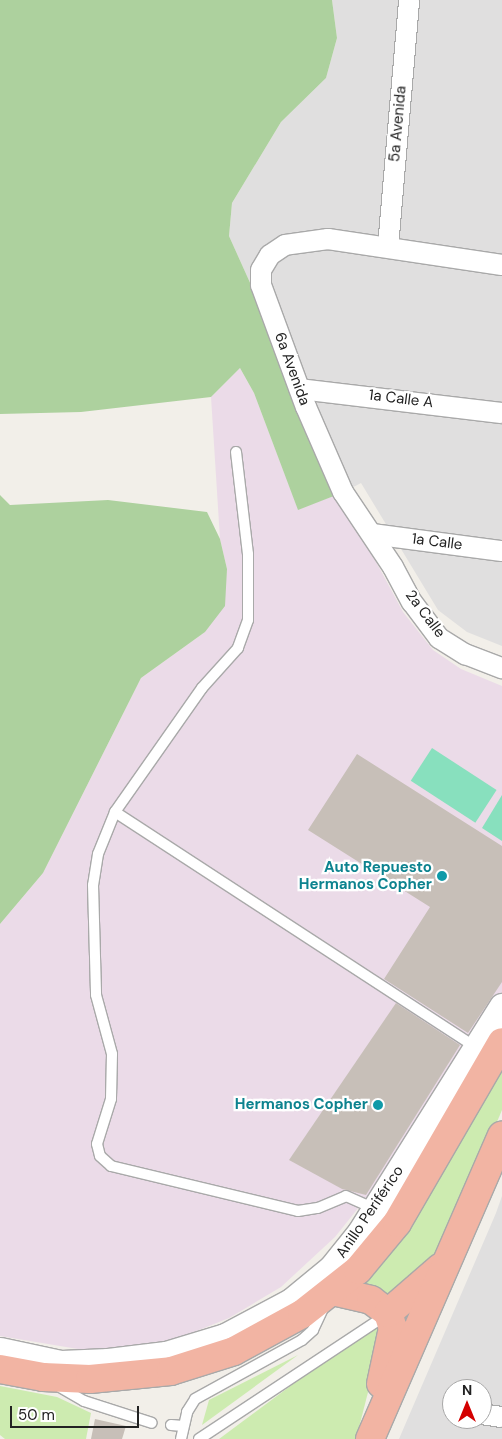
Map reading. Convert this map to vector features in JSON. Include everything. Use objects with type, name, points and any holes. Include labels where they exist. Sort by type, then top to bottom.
[{"type":"highway","name":"Anillo Periférico","points":[[0,1370],[43,1377],[121,1378],[197,1364],[262,1338],[332,1292],[358,1270],[386,1216],[489,1045]]},
{"type":"highway","points":[[370,1439],[502,1134]]},
{"type":"highway","points":[[388,1313],[448,1261]]},
{"type":"highway","points":[[332,1292],[371,1300],[388,1313],[393,1328],[370,1439]]},
{"type":"street","name":"5a Avenida","points":[[388,247],[409,0]]},
{"type":"street","name":"6a Avenida","points":[[372,534],[343,492],[300,388],[261,285],[261,270],[270,255],[285,244],[328,239],[388,247]]},
{"type":"street","points":[[388,247],[502,265]]},
{"type":"street","name":"1a Calle A","points":[[300,388],[502,413]]},
{"type":"street","name":"1a Calle","points":[[372,534],[502,551]]},
{"type":"street","name":"2a Calle","points":[[372,534],[412,602],[439,638],[465,654],[502,668]]},
{"type":"street","name":"Anillo Periférico","points":[[489,1045],[502,1006]]},
{"type":"street","name":"Anillo Periférico","points":[[0,1350],[37,1359],[90,1363],[166,1354],[225,1336],[273,1312],[310,1287],[386,1216]]},
{"type":"lane","points":[[236,452],[248,554],[248,620],[238,648],[202,688],[115,812],[98,854],[93,885],[96,995],[112,1054],[111,1099],[97,1144],[100,1156],[111,1166],[298,1211],[318,1208],[346,1196],[386,1216]]},
{"type":"lane","points":[[115,812],[489,1045]]},
{"type":"lane","points":[[181,1439],[183,1426],[196,1399],[302,1340],[313,1330],[332,1292]]},
{"type":"lane","points":[[199,1439],[388,1313]]},
{"type":"lane","points":[[43,1377],[84,1401],[152,1423]]},
{"type":"lane","points":[[171,1425],[183,1426]]},
{"type":"shaded area","points":[[332,0],[502,0],[502,646],[467,632],[438,610],[361,483],[344,492],[229,236],[232,203],[281,122],[326,78],[337,38]]},
{"type":"shaded area","points":[[240,368],[254,393],[298,509],[344,492],[360,532],[403,612],[433,650],[461,669],[502,686],[502,992],[387,1172],[335,1237],[281,1287],[229,1318],[164,1344],[102,1353],[0,1336],[0,924],[43,873],[141,678],[205,632],[227,569],[220,539],[211,397]]},
{"type":"shaded area","points":[[502,1196],[502,1439],[399,1439],[496,1213]]},
{"type":"green space","points":[[0,0],[332,0],[337,38],[326,78],[281,122],[232,203],[229,236],[344,492],[298,510],[254,393],[240,368],[211,397],[81,412],[0,414]]},
{"type":"green space","points":[[0,495],[10,505],[108,500],[207,512],[220,539],[227,569],[225,606],[205,632],[141,678],[43,873],[0,924]]},
{"type":"green space","points":[[432,748],[497,790],[475,823],[411,781]]},
{"type":"green space","points":[[502,795],[502,841],[482,828]]},
{"type":"green space","points":[[502,1062],[502,1110],[441,1255],[396,1298],[365,1290],[357,1284]]},
{"type":"green space","points":[[378,1321],[385,1326],[356,1439],[219,1439]]},
{"type":"green space","points":[[298,1355],[202,1425],[209,1400]]},
{"type":"green space","points":[[0,1386],[57,1397],[91,1413],[86,1439],[5,1439],[0,1435]]},
{"type":"building","name":"Auto Repuesto Hermanos Copher","points":[[357,754],[502,846],[502,982],[468,1033],[384,979],[430,907],[308,830]]},
{"type":"building","name":"Hermanos Copher","points":[[396,1003],[460,1045],[366,1195],[342,1189],[289,1160]]},
{"type":"building","points":[[95,1419],[126,1426],[122,1439],[91,1439]]},
{"type":"place","name":"Auto Repuesto Hermanos Copher","points":[[442,876]]},
{"type":"place","name":"Hermanos Copher","points":[[378,1105]]}]
